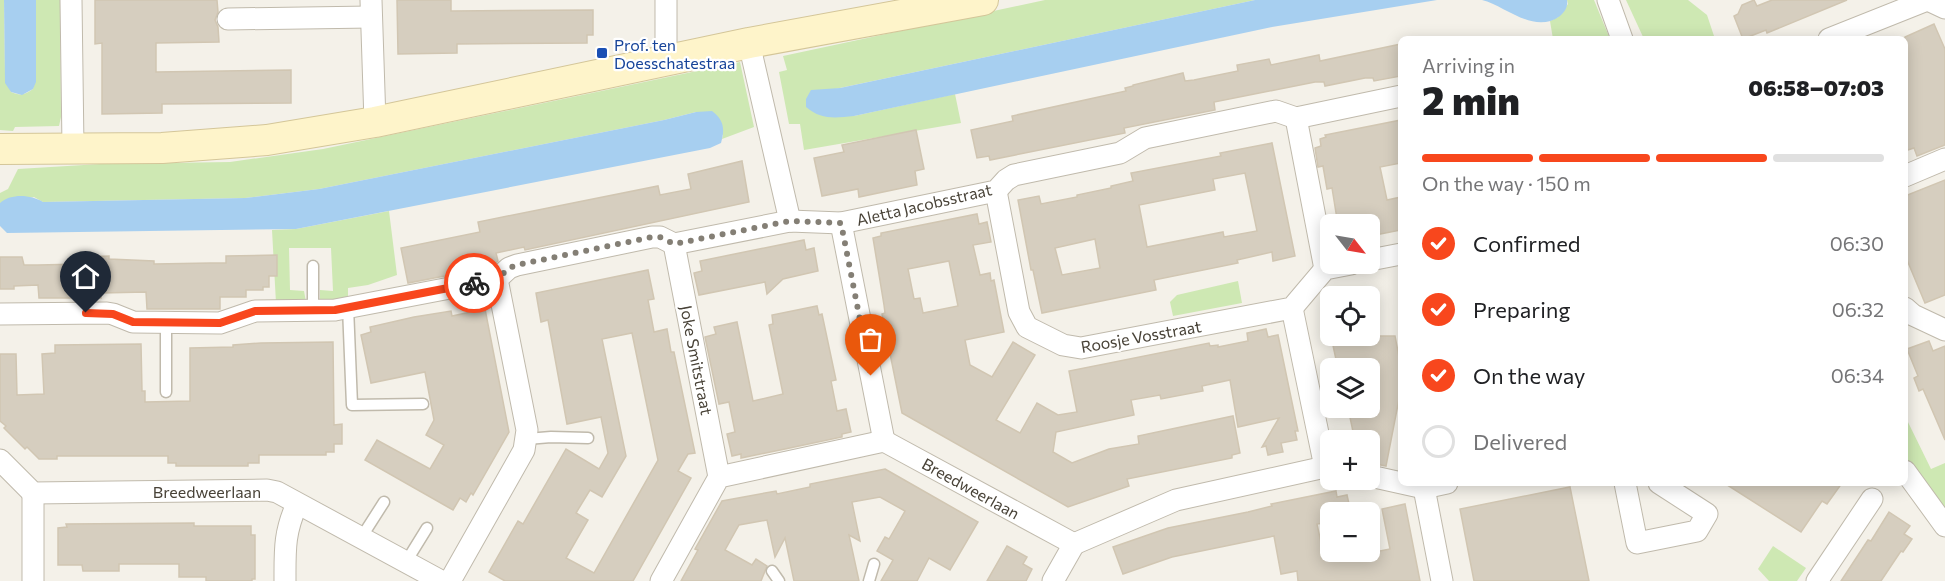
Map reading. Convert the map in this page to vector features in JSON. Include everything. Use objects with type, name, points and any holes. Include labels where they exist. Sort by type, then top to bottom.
[{"type":"street","points":[[71,0],[73,147]]},
{"type":"street","points":[[666,0],[666,61]]},
{"type":"street","points":[[1608,0],[1621,36]]},
{"type":"street","points":[[1837,36],[1927,0],[1945,8]]},
{"type":"street","points":[[0,149],[162,148],[267,140],[375,122],[749,43],[969,2]]},
{"type":"street","points":[[228,19],[371,8],[375,122]]},
{"type":"street","points":[[749,43],[790,221]]},
{"type":"street","name":"Aletta Jacobsstraat","points":[[0,314],[107,313],[128,322],[220,323],[255,311],[348,307],[497,279],[509,268],[517,265],[652,237],[660,237],[674,244],[790,221],[841,223],[996,191],[1014,175],[1120,153],[1145,138],[1276,111],[1296,118],[1398,97]]},
{"type":"street","points":[[1296,118],[1320,239]]},
{"type":"street","points":[[1908,175],[1945,159]]},
{"type":"street","name":"Roosje Vosstraat","points":[[996,191],[1019,312],[1023,322],[1027,327],[1063,345],[1081,348],[1292,308]]},
{"type":"street","points":[[661,581],[719,477],[884,441],[841,223]]},
{"type":"street","name":"Joke Smitstraat","points":[[674,244],[719,477]]},
{"type":"street","points":[[1380,258],[1398,255]]},
{"type":"street","points":[[1320,432],[1292,308],[1322,274]]},
{"type":"street","points":[[450,581],[524,450],[527,439],[497,279]]},
{"type":"street","points":[[1908,311],[1945,330]]},
{"type":"street","name":"Breedweerlaan","points":[[884,441],[1074,544]]},
{"type":"street","points":[[0,460],[33,493],[33,581]]},
{"type":"street","points":[[1053,581],[1074,544],[1176,500],[1320,470]]},
{"type":"street","points":[[1908,475],[1945,526]]},
{"type":"street","points":[[1380,478],[1398,482]]},
{"type":"street","points":[[1415,486],[1424,488],[1433,486]]},
{"type":"street","points":[[1626,486],[1637,543],[1697,531],[1707,514],[1664,486]]},
{"type":"street","points":[[1424,488],[1442,581]]},
{"type":"street","name":"Breedweerlaan","points":[[33,493],[267,490],[277,492],[441,581]]},
{"type":"street","points":[[1817,581],[1872,499]]},
{"type":"street","points":[[285,581],[286,536],[297,504]]},
{"type":"lane","points":[[313,266],[313,310]]},
{"type":"lane","points":[[348,307],[352,405],[423,404]]},
{"type":"lane","points":[[166,322],[166,392]]},
{"type":"lane","points":[[527,439],[588,438]]},
{"type":"lane","points":[[361,538],[384,502]]},
{"type":"lane","points":[[406,562],[427,528]]},
{"type":"lane","points":[[869,581],[874,564]]},
{"type":"lane","points":[[772,571],[779,581]]},
{"type":"green space","points":[[0,0],[4,0],[5,74],[11,92],[25,94],[33,89],[36,65],[36,0],[60,0],[61,117],[59,126],[15,127],[13,131],[0,130]]},
{"type":"green space","points":[[1045,0],[1255,0],[835,89],[854,116],[955,94],[961,123],[804,150],[800,124],[789,124],[779,72],[787,70],[783,56]]},
{"type":"green space","points":[[1567,0],[1594,0],[1609,36],[1552,36],[1550,21],[1558,17],[1568,4]]},
{"type":"green space","points":[[1626,0],[1688,0],[1707,15],[1714,36],[1643,36]]},
{"type":"green space","points":[[740,62],[754,127],[722,139],[723,135],[696,112],[319,189],[245,198],[43,202],[34,197],[0,203],[0,193],[8,189],[18,169],[100,164],[230,162],[323,149]]},
{"type":"green space","points":[[389,211],[397,275],[368,285],[348,288],[348,301],[320,302],[320,290],[333,291],[331,248],[289,248],[290,290],[304,291],[306,302],[276,303],[272,230],[296,229]]},
{"type":"green space","points":[[1238,281],[1242,303],[1173,316],[1170,302],[1177,295]]},
{"type":"green space","points":[[1908,422],[1931,469],[1945,463],[1945,514],[1908,464]]},
{"type":"green space","points":[[1773,546],[1806,568],[1797,581],[1769,581],[1758,569]]},
{"type":"water","points":[[4,0],[36,0],[36,82],[33,89],[22,95],[11,92],[5,83]]},
{"type":"water","points":[[1255,0],[1437,0],[1272,27],[854,116],[823,116],[806,107],[806,99],[811,90],[840,88]]},
{"type":"water","points":[[1482,0],[1567,0],[1567,3],[1566,9],[1560,16],[1550,21],[1540,22],[1530,21]]},
{"type":"water","points":[[712,111],[721,121],[723,133],[721,143],[710,148],[296,229],[7,233],[0,226],[0,203],[16,196],[43,202],[245,198],[319,189],[696,112]]},
{"type":"building","points":[[95,0],[217,0],[218,12],[215,20],[219,42],[156,43],[156,72],[291,70],[291,103],[162,104],[162,113],[102,114],[102,43],[95,44]]},
{"type":"building","points":[[397,0],[451,0],[451,11],[593,10],[593,35],[587,35],[587,43],[457,44],[457,53],[398,54]]},
{"type":"building","points":[[1754,0],[1757,6],[1772,0],[1847,0],[1767,33],[1766,30],[1751,36],[1742,36],[1734,16],[1738,14],[1742,5]]},
{"type":"building","points":[[1934,24],[1945,49],[1945,145],[1917,156],[1914,148],[1908,150],[1907,36]]},
{"type":"building","points":[[1398,45],[1398,77],[1374,81],[1373,78],[1365,78],[1325,86],[1324,82],[1315,82],[1214,102],[1215,110],[1124,128],[1125,133],[990,160],[989,156],[977,158],[971,130],[1013,121],[1012,116],[1126,91],[1125,88],[1133,85],[1183,73],[1185,81],[1238,71],[1237,65],[1269,59],[1271,65],[1319,55],[1320,61]]},
{"type":"building","points":[[1398,121],[1398,164],[1380,167],[1387,200],[1398,198],[1398,231],[1380,234],[1380,214],[1336,214],[1332,188],[1327,189],[1323,166],[1318,167],[1315,148],[1321,146],[1320,139],[1326,137],[1325,135]]},
{"type":"building","points":[[916,130],[924,169],[915,171],[917,185],[859,197],[858,189],[822,196],[814,158],[844,152],[842,145]]},
{"type":"building","points":[[1272,143],[1295,256],[1273,261],[1272,252],[1237,260],[1238,263],[1154,280],[1156,290],[1042,313],[1033,270],[1031,270],[1018,200],[1039,196],[1041,204],[1077,197],[1077,195],[1133,181],[1131,173],[1221,156],[1220,153]],"holes":[[[1245,173],[1257,231],[1224,237],[1223,232],[1147,247],[1139,205],[1215,190],[1213,179]],[[1095,239],[1100,268],[1062,275],[1055,248]]]},
{"type":"building","points":[[742,161],[749,202],[525,250],[524,247],[496,253],[498,261],[491,267],[408,283],[401,248],[480,232],[478,222],[658,186],[660,195],[691,189],[688,174]]},
{"type":"building","points":[[1945,180],[1945,295],[1925,303],[1908,262],[1908,195]]},
{"type":"building","points":[[977,214],[979,224],[987,222],[991,242],[973,245],[980,275],[990,273],[991,281],[994,280],[1004,332],[965,340],[970,365],[992,377],[1013,342],[1035,355],[996,420],[1020,433],[1037,403],[1058,415],[1077,412],[1069,371],[1209,343],[1210,346],[1218,345],[1218,347],[1248,341],[1247,333],[1266,329],[1268,337],[1278,335],[1298,431],[1295,431],[1297,440],[1281,443],[1283,452],[1268,455],[1266,446],[1262,447],[1279,418],[1238,427],[1230,380],[1202,386],[1203,391],[1161,399],[1160,395],[1131,400],[1134,415],[1056,432],[1053,452],[1072,463],[1109,449],[1139,444],[1138,436],[1233,416],[1240,453],[1232,455],[1232,458],[1127,479],[1129,486],[1068,507],[902,413],[882,314],[885,313],[873,238],[881,236],[881,233]],"holes":[[[949,261],[958,306],[923,313],[920,298],[914,299],[908,269]]]},
{"type":"building","points":[[804,240],[806,250],[814,248],[818,271],[783,279],[767,294],[765,282],[699,295],[694,273],[702,271],[700,261]]},
{"type":"building","points":[[277,255],[277,276],[269,276],[269,287],[263,287],[263,290],[246,290],[246,297],[220,297],[220,309],[147,309],[146,292],[101,293],[101,298],[39,298],[38,285],[0,289],[0,257],[22,257],[24,265],[38,265],[81,264],[81,257],[109,256],[109,259],[154,261],[154,264],[226,263],[226,256]]},
{"type":"building","points":[[648,270],[654,299],[648,300],[654,332],[667,329],[695,453],[688,454],[678,471],[691,478],[633,581],[505,581],[489,572],[518,521],[523,524],[566,449],[599,469],[608,453],[601,417],[567,424],[548,320],[541,322],[536,293]],"holes":[[[632,333],[658,460],[594,573],[566,558],[588,520],[576,513],[590,490],[602,497],[626,456],[602,339]]]},
{"type":"building","points":[[817,306],[819,315],[822,314],[836,380],[831,381],[837,411],[846,409],[851,432],[842,434],[842,437],[741,458],[741,454],[732,456],[727,434],[735,432],[729,402],[719,404],[705,337],[716,334],[714,327],[737,322],[753,401],[783,394],[769,325],[773,324],[772,315]]},
{"type":"building","points":[[485,309],[509,432],[473,495],[471,493],[466,502],[460,498],[453,510],[365,460],[377,440],[430,469],[444,445],[426,435],[434,420],[425,372],[371,383],[361,335],[371,332],[370,327],[414,317],[451,311],[452,316]]},
{"type":"building","points":[[1380,336],[1395,336],[1398,352],[1398,404],[1386,466],[1380,465],[1380,430],[1353,430],[1350,418],[1380,418],[1380,358],[1336,358],[1333,346],[1380,346]]},
{"type":"building","points":[[1929,341],[1933,351],[1945,346],[1945,440],[1923,389],[1919,391],[1914,378],[1918,376],[1908,349]]},
{"type":"building","points":[[333,342],[334,425],[342,424],[342,444],[334,444],[334,452],[326,452],[326,455],[259,455],[259,463],[248,463],[248,466],[176,466],[176,463],[168,463],[168,456],[57,456],[57,459],[39,459],[27,447],[25,449],[0,421],[0,354],[16,354],[17,395],[44,394],[42,354],[55,353],[55,345],[141,344],[142,391],[145,391],[145,402],[190,401],[190,348],[233,347],[233,345],[261,343]]},
{"type":"building","points":[[885,469],[978,522],[950,570],[929,558],[917,581],[881,581],[893,560],[877,551],[885,537],[889,539],[905,511],[880,497],[852,502],[860,541],[849,535],[859,581],[794,581],[785,538],[775,557],[767,520],[739,525],[725,550],[752,565],[756,559],[767,566],[761,581],[681,581],[698,550],[695,549],[722,501],[776,491],[777,494],[810,487],[810,484]]},
{"type":"building","points":[[1729,486],[1840,486],[1827,504],[1822,501],[1801,532]]},
{"type":"building","points":[[1570,487],[1589,581],[1474,581],[1460,509]]},
{"type":"building","points":[[1336,491],[1337,497],[1347,495],[1349,502],[1320,502],[1320,524],[1317,524],[1320,538],[1320,562],[1380,562],[1380,551],[1390,549],[1382,509],[1405,504],[1420,581],[1298,581],[1297,571],[1281,574],[1274,536],[1172,557],[1123,574],[1113,547],[1168,528],[1248,512],[1272,506],[1271,504]]},
{"type":"building","points":[[1889,512],[1910,526],[1904,534],[1912,539],[1903,552],[1901,551],[1881,581],[1841,581],[1868,540],[1871,541]]},
{"type":"building","points":[[194,523],[194,526],[251,526],[251,535],[255,535],[255,579],[252,581],[206,581],[206,577],[179,577],[179,564],[119,564],[119,571],[83,571],[82,565],[58,565],[58,528],[67,527],[66,524]]},
{"type":"building","points":[[1007,546],[1027,557],[1023,564],[1032,569],[1026,581],[987,581]]},
{"type":"way so far","points":[[474,283],[497,279],[509,268],[517,265],[652,237],[660,237],[674,244],[790,221],[841,223],[871,376]]},
{"type":"place","name":"Prof. ten Doesschatestraa","points":[[602,53]]},
{"type":"route","points":[[86,313],[113,314],[128,322],[220,323],[248,312],[335,310],[474,283]]}]
